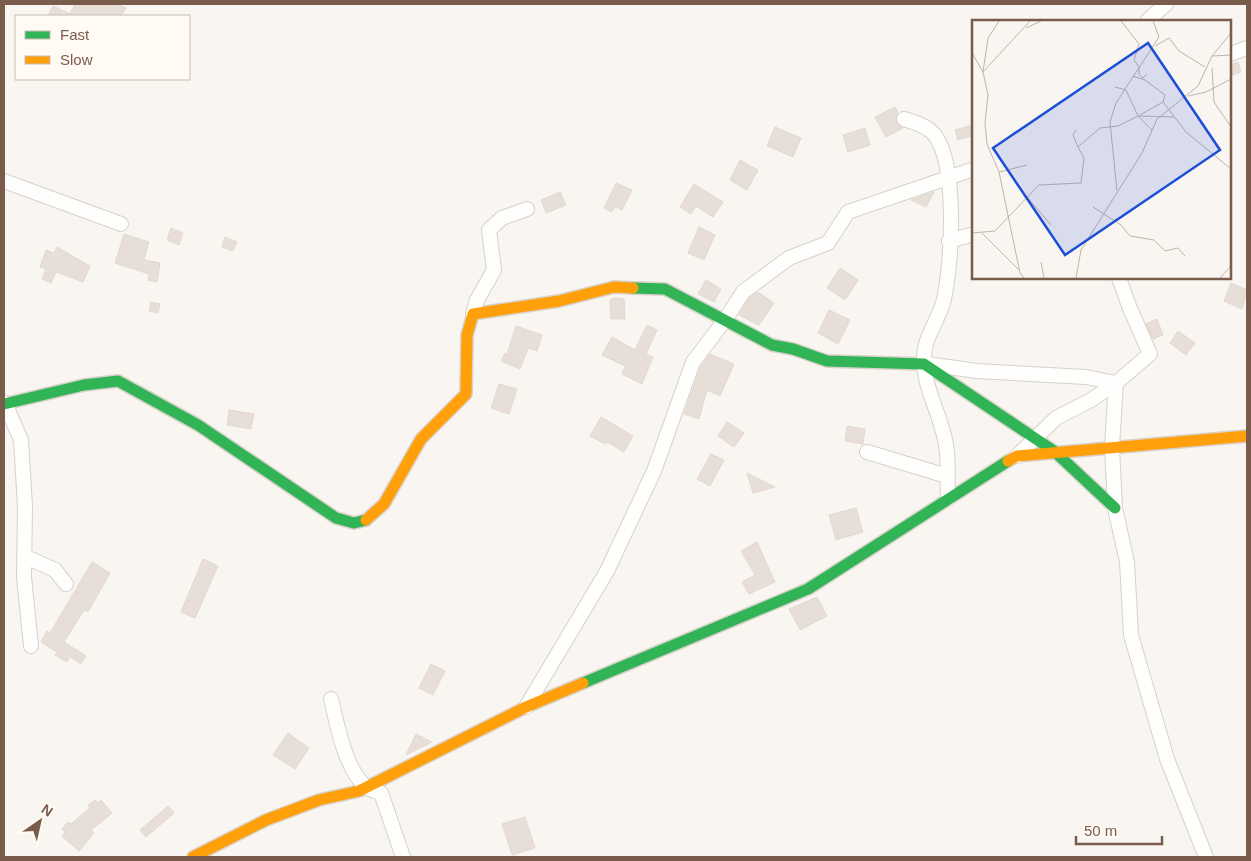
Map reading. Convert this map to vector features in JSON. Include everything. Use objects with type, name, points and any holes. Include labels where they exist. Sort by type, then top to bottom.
[{"type":"street","points":[[1148,20],[1166,4]]},
{"type":"street","points":[[1231,54],[1247,48]]},
{"type":"street","points":[[904,118],[921,125],[934,134],[942,147],[950,178],[949,241],[944,301],[927,336],[924,364],[946,444],[948,498]]},
{"type":"street","points":[[526,707],[607,571],[654,471],[693,362],[725,320],[743,292],[789,258],[828,243],[848,212],[972,170]]},
{"type":"street","points":[[4,180],[121,224]]},
{"type":"street","points":[[30,646],[24,556],[25,506],[21,440],[4,403],[84,385],[118,381],[198,425],[336,518],[354,523],[374,516],[388,498],[416,445],[440,418],[466,394],[467,335],[477,300],[494,270],[489,230],[502,218],[527,209]]},
{"type":"street","points":[[949,241],[972,235]]},
{"type":"street","points":[[193,857],[266,820],[319,800],[366,787],[526,707],[808,588],[1017,456],[1034,437],[1056,418],[1091,400],[1116,383],[1150,354],[1129,306],[1120,279]]},
{"type":"street","points":[[473,314],[559,301],[614,287],[664,289],[772,345],[793,349],[827,361],[924,364],[977,371],[1086,377],[1116,383]]},
{"type":"street","points":[[924,364],[1054,451],[1115,508]]},
{"type":"street","points":[[1116,383],[1112,446],[1115,508],[1127,562],[1131,635],[1167,759],[1206,857]]},
{"type":"street","points":[[1017,456],[1054,451],[1247,436]]},
{"type":"street","points":[[867,452],[947,476]]},
{"type":"street","points":[[24,556],[55,570],[66,584]]},
{"type":"street","points":[[331,699],[339,734],[353,769],[366,787],[380,793]]},
{"type":"street","points":[[387,776],[380,793],[403,857]]},
{"type":"building","points":[[75,4],[117,4],[126,8],[122,15],[48,15],[53,6],[70,14]]},
{"type":"building","points":[[1238,62],[1241,72],[1231,76],[1231,65]]},
{"type":"building","points":[[895,107],[898,113],[896,121],[903,128],[886,137],[875,117]]},
{"type":"building","points":[[972,125],[972,136],[958,140],[955,130]]},
{"type":"building","points":[[775,127],[801,138],[793,157],[767,146]]},
{"type":"building","points":[[865,128],[870,145],[848,152],[843,135]]},
{"type":"building","points":[[740,160],[758,170],[747,190],[730,180]]},
{"type":"building","points":[[616,183],[632,190],[622,210],[615,206],[612,212],[604,208]]},
{"type":"building","points":[[694,184],[723,202],[713,217],[696,206],[691,214],[680,207]]},
{"type":"building","points":[[560,192],[566,205],[546,213],[541,200]]},
{"type":"building","points":[[934,192],[926,207],[911,200]]},
{"type":"building","points":[[699,227],[715,235],[704,260],[688,253]]},
{"type":"building","points":[[171,228],[183,233],[179,245],[167,240]]},
{"type":"building","points":[[124,234],[149,242],[144,260],[160,263],[157,282],[148,280],[149,274],[115,263]]},
{"type":"building","points":[[225,237],[237,242],[233,251],[222,247]]},
{"type":"building","points":[[57,247],[90,266],[83,282],[56,272],[51,283],[42,279],[46,269],[40,267],[46,250],[54,253]]},
{"type":"building","points":[[840,268],[858,280],[845,300],[827,288]]},
{"type":"building","points":[[706,280],[721,289],[714,302],[698,294]]},
{"type":"building","points":[[1231,283],[1247,290],[1242,309],[1224,301]]},
{"type":"building","points":[[758,292],[774,303],[759,325],[739,315],[749,298]]},
{"type":"building","points":[[615,298],[624,299],[625,319],[611,319],[610,300]]},
{"type":"building","points":[[151,302],[160,304],[158,313],[149,311]]},
{"type":"building","points":[[829,310],[850,320],[838,344],[818,333]]},
{"type":"building","points":[[1157,319],[1163,335],[1153,339],[1146,324]]},
{"type":"building","points":[[647,325],[657,330],[646,354],[653,357],[642,384],[622,374],[625,366],[602,355],[612,337],[635,350]]},
{"type":"building","points":[[516,326],[542,335],[537,351],[528,348],[520,369],[501,361],[505,353],[507,354]]},
{"type":"building","points":[[1178,331],[1195,343],[1186,355],[1170,343]]},
{"type":"building","points":[[710,354],[734,364],[720,396],[707,390],[699,419],[684,414],[701,366]]},
{"type":"building","points":[[499,384],[517,389],[509,414],[491,408]]},
{"type":"building","points":[[229,410],[254,414],[251,429],[227,425]]},
{"type":"building","points":[[601,417],[633,436],[624,452],[607,442],[605,444],[590,436]]},
{"type":"building","points":[[727,422],[744,433],[734,447],[718,436]]},
{"type":"building","points":[[847,426],[865,429],[863,444],[845,441]]},
{"type":"building","points":[[711,454],[724,460],[710,486],[697,479]]},
{"type":"building","points":[[747,473],[775,487],[753,493]]},
{"type":"building","points":[[856,508],[863,532],[836,540],[829,515]]},
{"type":"building","points":[[757,542],[775,582],[749,594],[742,582],[755,575],[741,551]]},
{"type":"building","points":[[203,559],[218,566],[195,618],[181,612]]},
{"type":"building","points":[[92,562],[110,573],[88,612],[84,610],[64,642],[86,656],[81,664],[70,657],[67,662],[55,655],[57,652],[41,642],[47,631],[50,633]]},
{"type":"building","points":[[817,597],[827,616],[800,630],[789,609]]},
{"type":"building","points":[[431,664],[445,671],[433,695],[419,688]]},
{"type":"building","points":[[288,733],[309,748],[295,769],[273,755]]},
{"type":"building","points":[[416,734],[432,742],[406,755]]},
{"type":"building","points":[[95,800],[98,803],[101,800],[112,813],[91,830],[94,833],[79,851],[62,836],[65,832],[62,829],[68,822],[71,824],[90,808],[88,805]]},
{"type":"building","points":[[168,806],[174,813],[146,837],[140,830]]},
{"type":"building","points":[[525,817],[535,848],[512,855],[502,824]]},
{"type":"traffic: fast","points":[[633,288],[665,289],[772,345],[793,349],[827,361],[924,364],[1054,451],[1115,508]]},
{"type":"traffic: fast","points":[[4,404],[84,385],[118,381],[198,425],[336,518],[354,523],[366,520]]},
{"type":"traffic: fast","points":[[583,683],[808,589],[1008,461]]},
{"type":"traffic: slow","points":[[366,520],[384,504],[421,439],[466,394],[467,335],[473,314],[559,301],[614,287],[633,288]]},
{"type":"traffic: slow","points":[[1008,461],[1017,456],[1247,436]]},
{"type":"traffic: slow","points":[[193,857],[266,820],[319,800],[359,791],[526,707],[583,683]]}]
